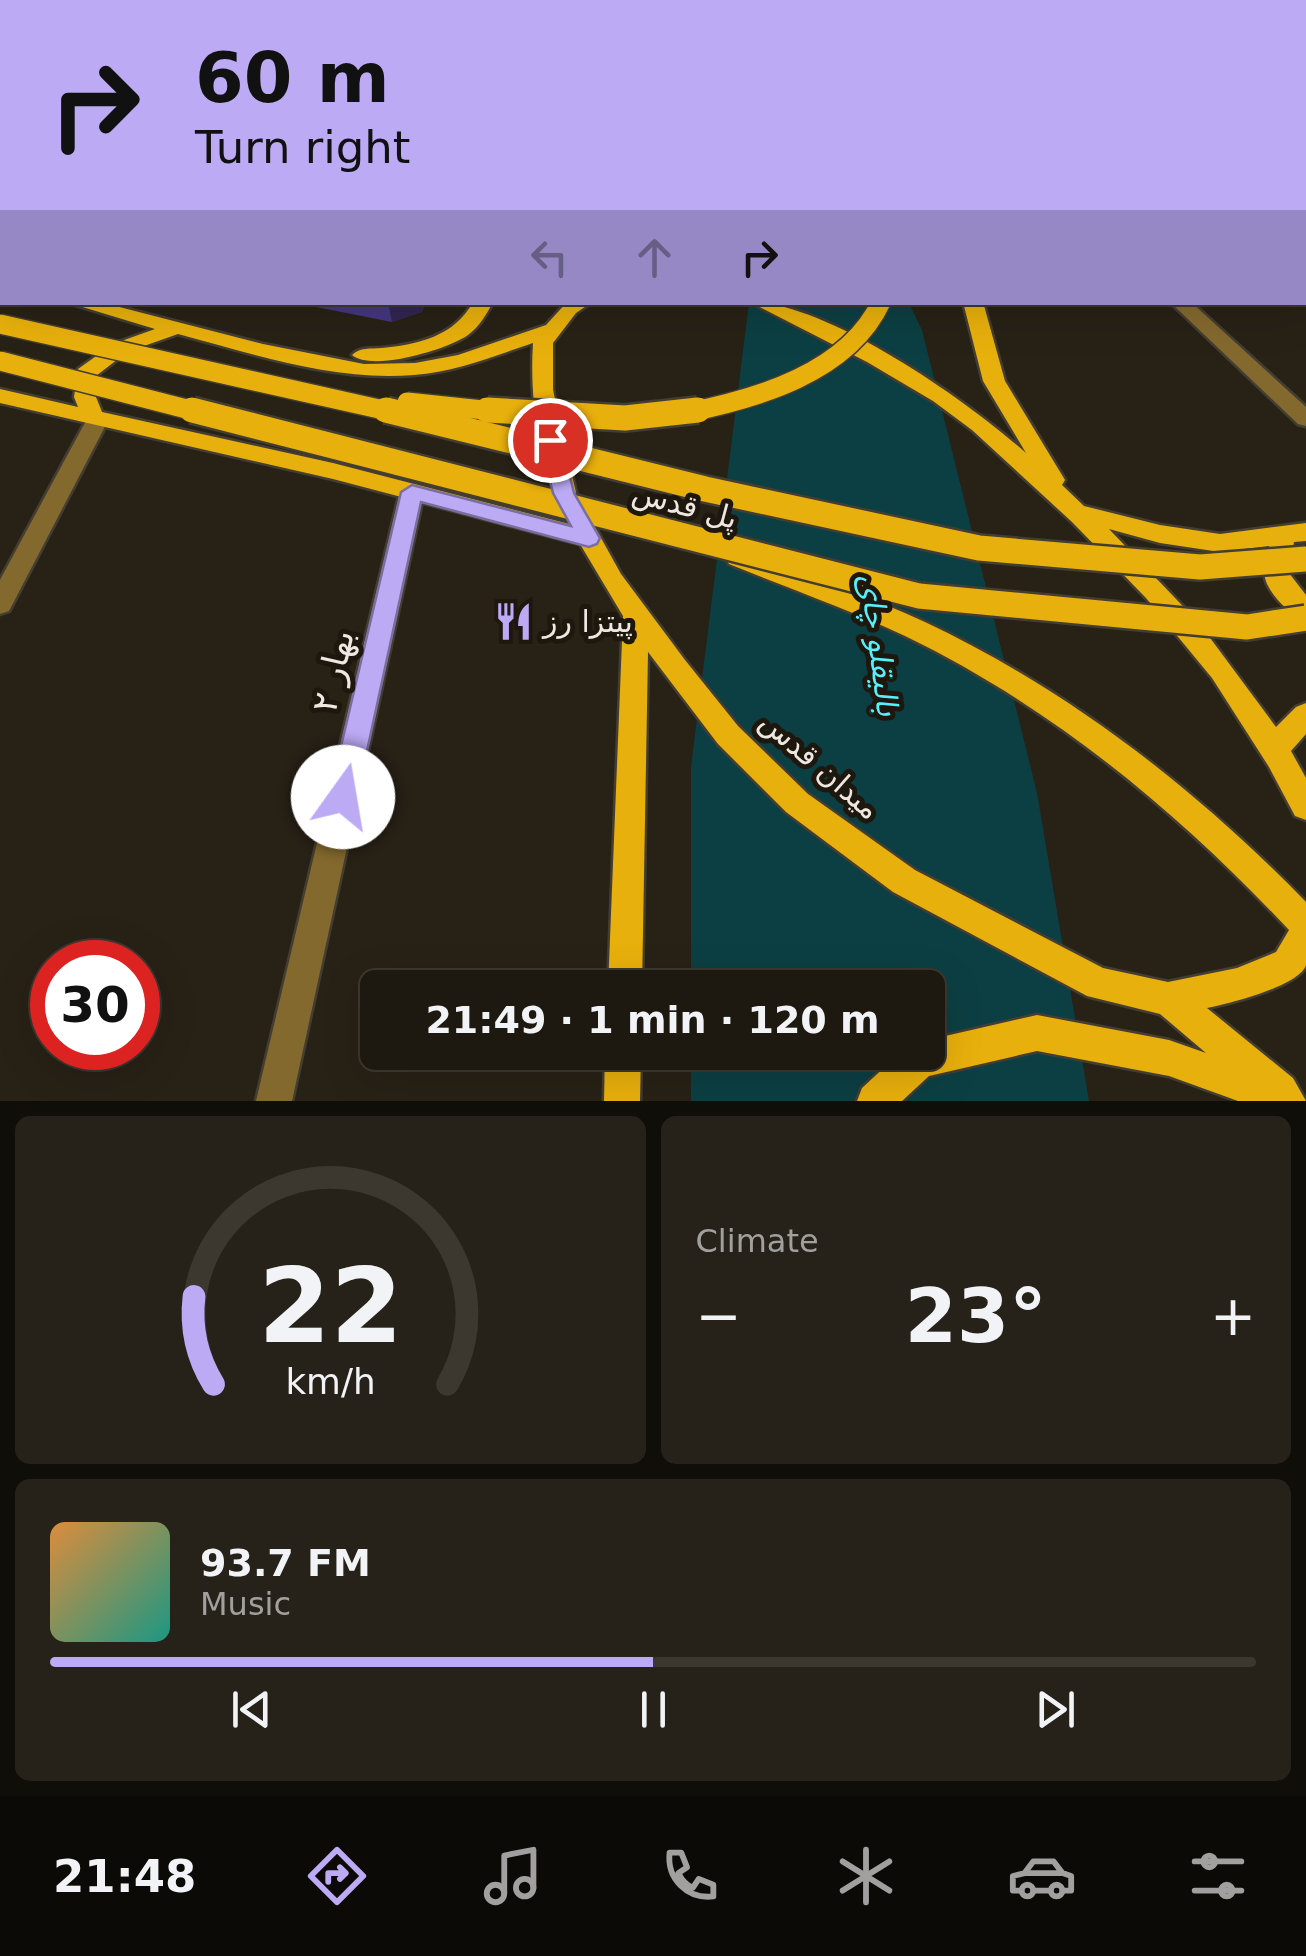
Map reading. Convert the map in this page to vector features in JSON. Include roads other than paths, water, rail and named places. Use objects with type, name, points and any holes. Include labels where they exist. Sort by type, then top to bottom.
[{"type":"main road","points":[[86,305],[282,354],[364,370],[415,370],[462,360],[550,330],[573,305]]},
{"type":"main road","points":[[282,354],[384,354],[425,346],[469,328],[481,305]]},
{"type":"main road","points":[[766,305],[844,339],[944,397],[1071,507],[1167,600],[1276,747],[1306,807]]},
{"type":"main road","points":[[302,392],[558,416],[621,419],[694,412],[759,395],[813,370],[856,340],[879,305]]},
{"type":"main road","points":[[974,305],[994,381],[1071,507],[1160,534],[1220,543],[1297,533]]},
{"type":"main road","name":"پل قدس","points":[[0,324],[706,489],[979,548],[1200,568],[1306,559]]},
{"type":"main road","points":[[96,416],[86,398],[85,374],[120,348],[176,328]]},
{"type":"main road","name":"میدان قدس","points":[[550,330],[543,343],[542,390],[564,493],[675,668],[728,735],[812,814],[904,881],[1099,984],[1168,999],[1237,985],[1288,964],[1306,929]]},
{"type":"main road","name":"پل قدس","points":[[0,361],[919,596],[1247,626],[1306,618]]},
{"type":"main road","points":[[0,396],[412,492],[589,538]]},
{"type":"main road","points":[[1297,533],[1278,550],[1276,573],[1286,592],[1306,610]]},
{"type":"main road","points":[[701,543],[914,629],[1013,681],[1174,796],[1255,870],[1306,929]]},
{"type":"main road","points":[[626,970],[636,612]]},
{"type":"main road","points":[[1276,747],[1306,715]]},
{"type":"main road","points":[[1168,999],[1291,1101]]},
{"type":"main road","points":[[875,1101],[920,1060],[1037,1033],[1169,1058],[1291,1101]]},
{"type":"main road","points":[[622,1101],[623,1070]]},
{"type":"street","points":[[1182,305],[1306,420]]},
{"type":"street","points":[[0,604],[96,416]]},
{"type":"street","name":"بهار ۲","points":[[274,1101],[412,492]]},
{"type":"water","name":"بالیقلو چای","points":[[749,305],[910,305],[922,330],[1037,793],[1089,1101],[691,1101],[691,1070],[945,1070],[945,970],[691,970],[691,767]]},
{"type":"place","name":"پیتزا رز","points":[[513,621]]}]
